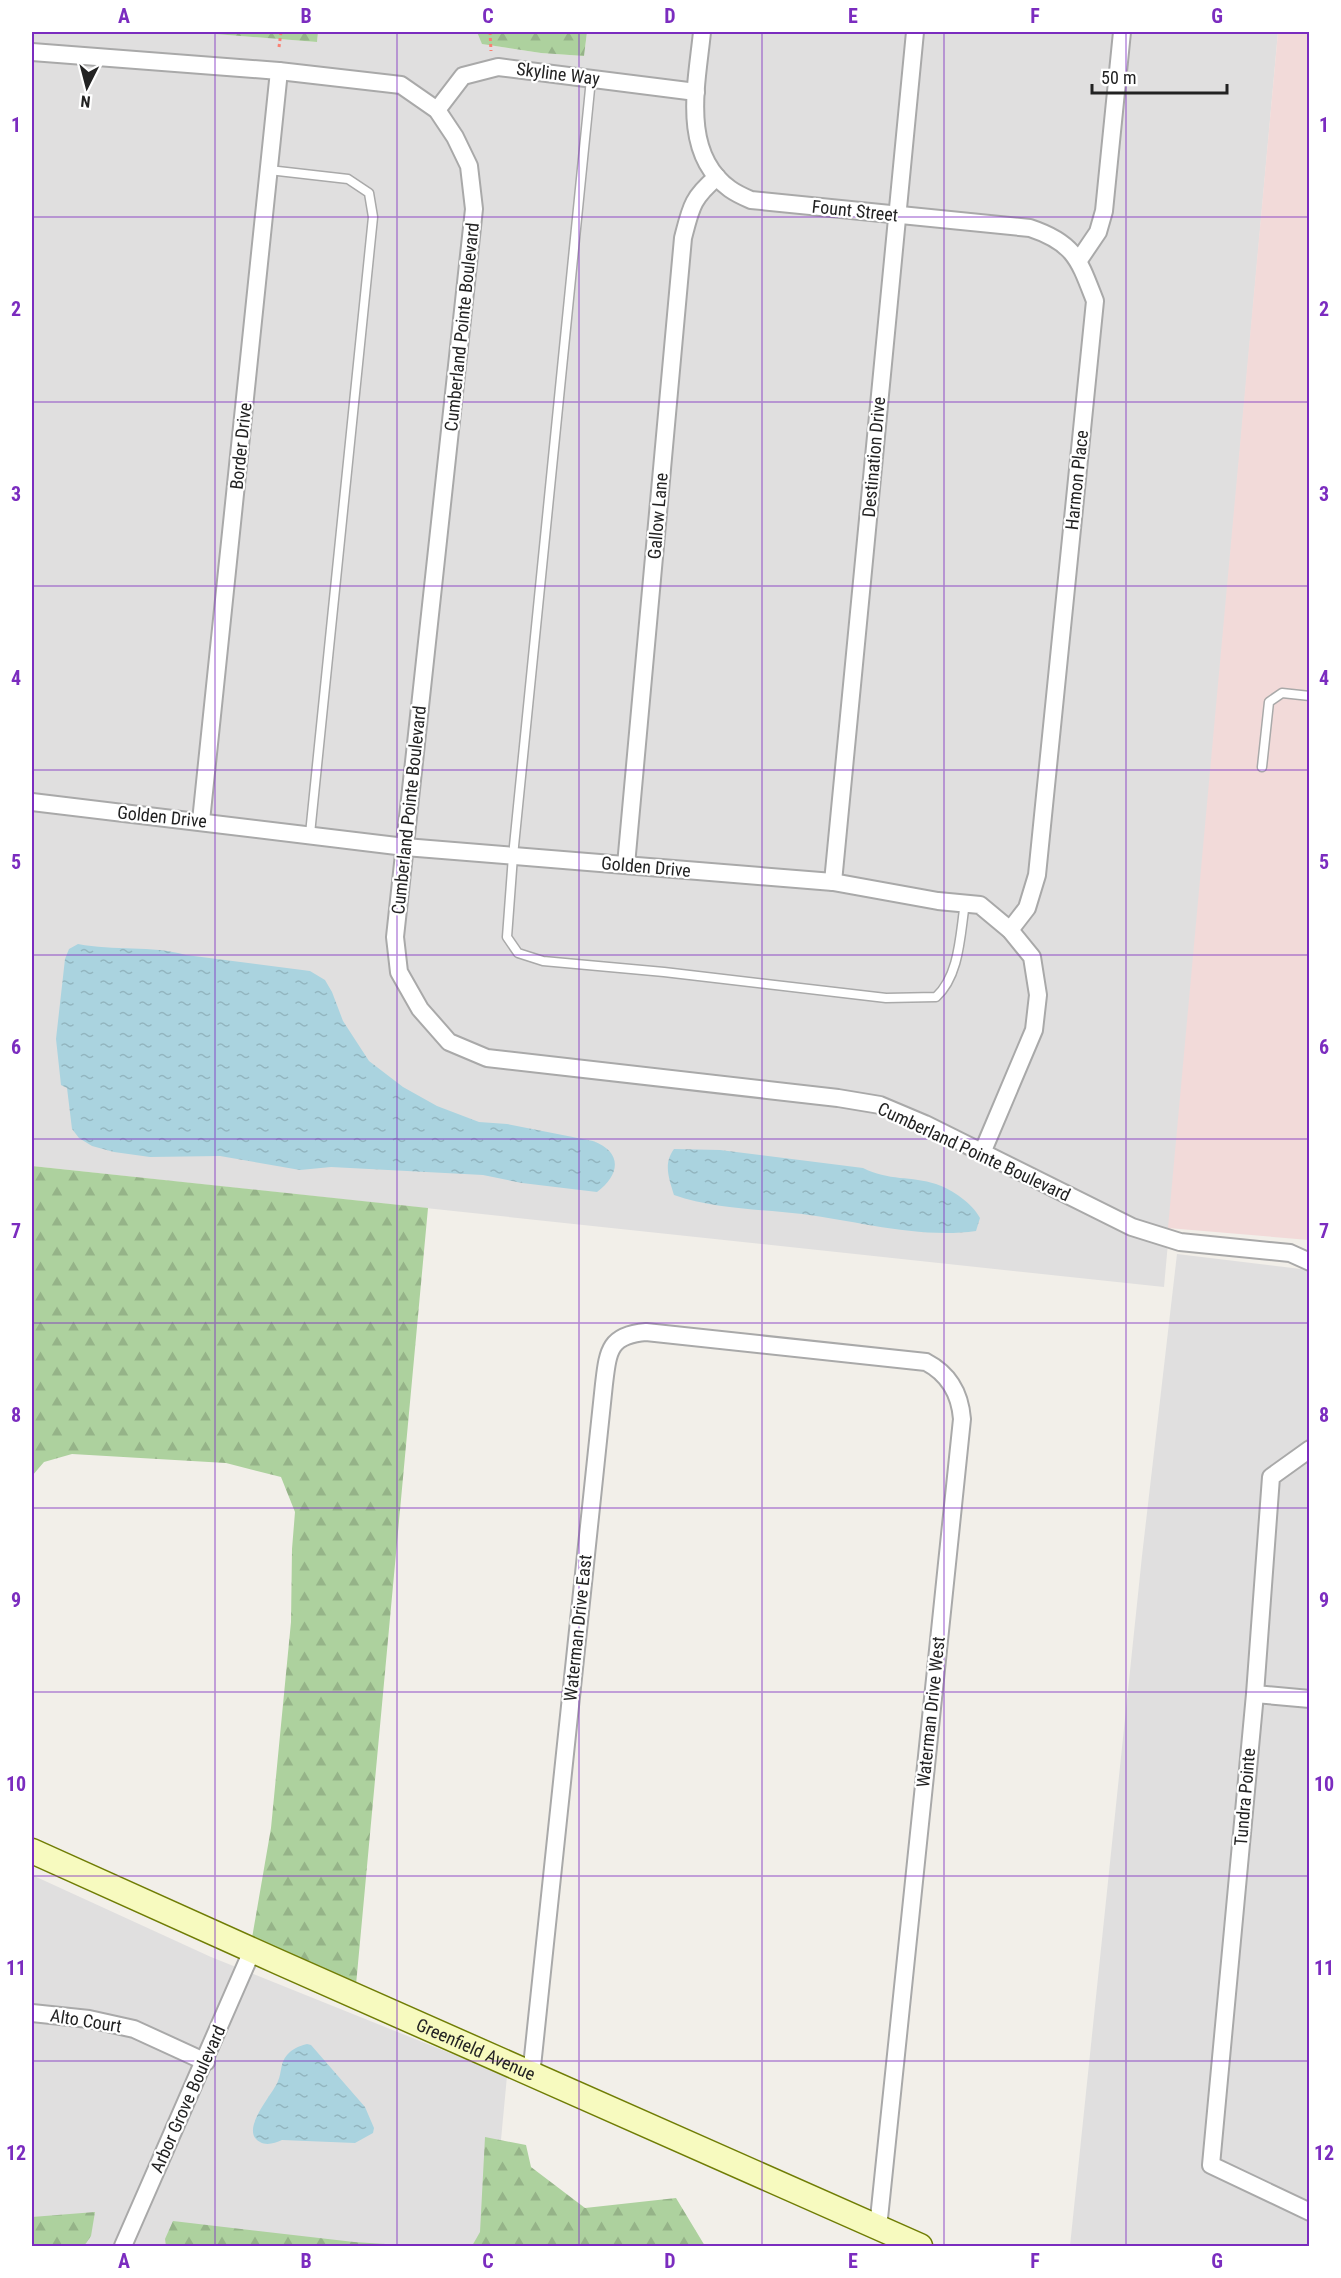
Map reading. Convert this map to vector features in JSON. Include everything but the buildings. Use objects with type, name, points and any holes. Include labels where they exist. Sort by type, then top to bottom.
[{"type":"main road","name":"Greenfield Avenue","points":[[32,1851],[531,2076],[736,2163],[921,2247]]},
{"type":"street","points":[[696,92],[702,32]]},
{"type":"street","name":"Destination Drive","points":[[833,882],[915,32]]},
{"type":"street","points":[[1079,260],[1098,232],[1104,211],[1122,32]]},
{"type":"street","name":"Cumberland Pointe Boulevard","points":[[32,52],[279,72],[401,85],[437,110],[469,166],[474,208],[395,938],[399,972],[420,1009],[449,1042],[487,1059],[838,1098],[880,1105],[1081,1203],[1149,1232],[1180,1242],[1290,1253],[1310,1262]]},
{"type":"street","name":"Skyline Way","points":[[437,110],[463,76],[498,67],[696,92]]},
{"type":"street","name":"Border Drive","points":[[201,821],[279,72]]},
{"type":"street","name":"Fount Street","points":[[696,92],[695,119],[699,148],[717,177],[731,189],[751,200],[1030,228],[1048,234],[1067,247],[1079,260]]},
{"type":"street","name":"Gallow Lane","points":[[627,865],[682,238],[691,207],[700,192],[717,177]]},
{"type":"street","name":"Harmon Place","points":[[1010,930],[1027,908],[1036,875],[1095,301],[1079,260]]},
{"type":"street","name":"Golden Drive","points":[[32,802],[405,847],[833,882],[980,905],[1010,930],[1032,957],[1038,995],[1034,1030],[982,1153]]},
{"type":"street","name":"Cumberland Pointe Boulevard","points":[[1290,1253],[1310,1246]]},
{"type":"street","name":"Waterman Drive East","points":[[531,2076],[607,1355],[613,1345],[622,1338],[633,1333],[646,1332],[774,1346]]},
{"type":"street","name":"Waterman Drive West","points":[[774,1346],[926,1362],[947,1378],[961,1402],[962,1419],[878,2228]]},
{"type":"street","name":"Tundra Pointe","points":[[1310,1449],[1271,1477],[1255,1694],[1211,2165],[1310,2212]]},
{"type":"street","points":[[1255,1694],[1310,1699]]},
{"type":"street","name":"Arbor Grove Boulevard","points":[[123,2247],[206,2062],[252,1951]]},
{"type":"street","name":"Alto Court","points":[[32,2013],[89,2019],[134,2029],[206,2062]]},
{"type":"lane","points":[[591,79],[513,856],[507,937],[518,953],[543,961],[664,972],[886,998],[936,997],[945,989],[956,963],[965,903]]},
{"type":"lane","points":[[269,170],[348,179],[369,193],[373,217],[309,834]]},
{"type":"lane","points":[[1262,767],[1269,702],[1282,693],[1310,696]]},
{"type":"path","points":[[279,47],[281,32]]},
{"type":"path","points":[[490,32],[492,53]]},
{"type":"shaded area","points":[[32,32],[190,32],[317,42],[318,32],[477,32],[483,44],[541,53],[584,56],[587,32],[1278,32],[1164,1287],[32,1166]]},
{"type":"shaded area","points":[[1278,32],[1309,32],[1309,1240],[1168,1228]]},
{"type":"shaded area","points":[[1177,1254],[1309,1270],[1309,2246],[1070,2246],[1142,1556]]},
{"type":"shaded area","points":[[32,1875],[211,1957],[507,2076],[491,2246],[32,2246]]},
{"type":"green space","points":[[190,32],[318,32],[317,42]]},
{"type":"green space","points":[[477,32],[587,32],[584,56],[541,53],[482,44]]},
{"type":"green space","points":[[32,1166],[428,1208],[356,1985],[252,1938],[271,1828],[291,1622],[295,1512],[281,1477],[226,1463],[72,1454],[44,1462],[32,1476]]},
{"type":"green space","points":[[485,2137],[526,2145],[531,2167],[585,2208],[676,2198],[705,2246],[472,2246],[480,2232]]},
{"type":"green space","points":[[95,2212],[91,2236],[84,2246],[32,2246],[32,2217]]},
{"type":"green space","points":[[173,2221],[354,2242],[417,2246],[166,2246],[165,2239]]},
{"type":"water","points":[[78,944],[159,950],[310,971],[325,980],[343,1021],[369,1061],[403,1087],[437,1106],[479,1122],[507,1124],[593,1141],[610,1151],[614,1157],[614,1171],[605,1185],[597,1192],[522,1183],[483,1175],[331,1167],[300,1170],[220,1156],[150,1157],[92,1146],[79,1138],[72,1129],[67,1088],[61,1085],[56,1039],[65,959],[69,949]]},
{"type":"water","points":[[674,1149],[720,1150],[863,1168],[891,1177],[936,1184],[955,1193],[972,1207],[980,1218],[976,1231],[933,1233],[689,1200],[674,1195],[672,1189],[668,1166]]},
{"type":"water","points":[[307,2044],[311,2045],[365,2107],[374,2128],[373,2133],[355,2143],[282,2140],[265,2144],[254,2137],[255,2121],[278,2081],[285,2058],[293,2049]]}]
